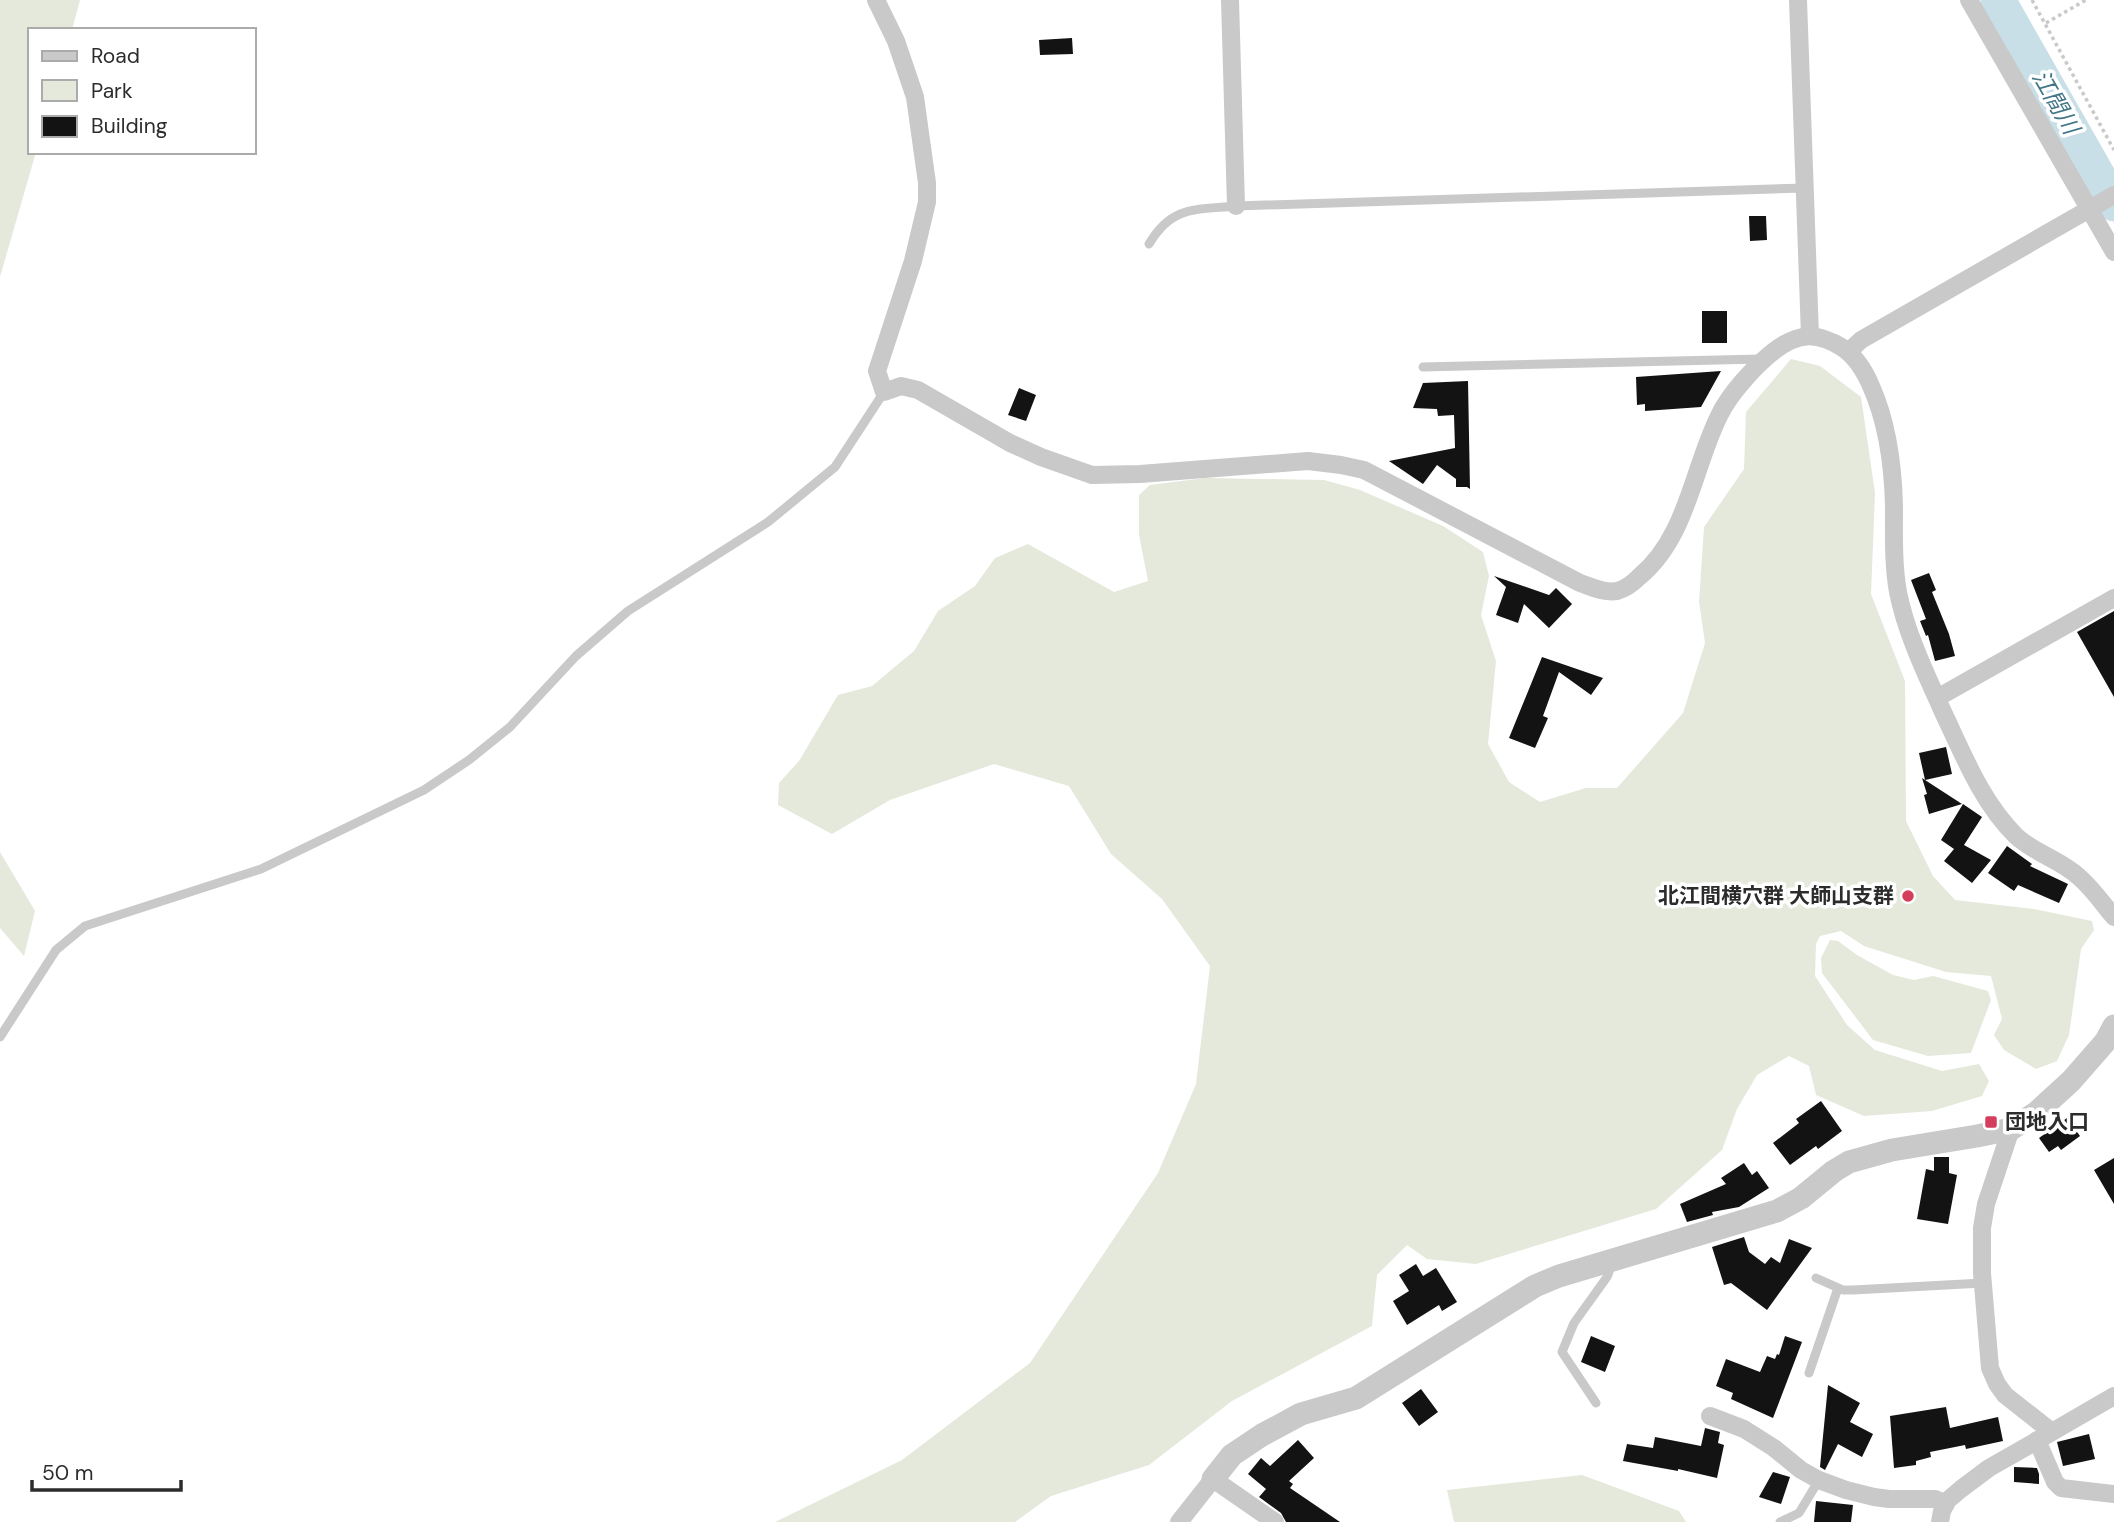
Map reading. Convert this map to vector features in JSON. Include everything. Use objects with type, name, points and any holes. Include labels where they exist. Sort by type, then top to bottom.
[{"type":"street","points":[[876,0],[896,41],[915,97],[927,183],[927,202],[913,261],[877,371],[884,392],[901,386],[918,390],[1010,443],[1092,475],[1308,460],[1364,470],[1580,583],[1597,590],[1616,591],[1630,585],[1650,568],[1669,542],[1720,412],[1765,359],[1785,343],[1810,336],[1826,338],[1848,352],[1864,372],[1877,400],[1892,463],[1894,561],[1899,595],[1917,650],[1978,788],[2018,838],[2079,877],[2114,917]]},
{"type":"street","points":[[1230,0],[1236,206]]},
{"type":"street","points":[[1798,0],[1810,336]]},
{"type":"street","points":[[1969,0],[2092,207],[2114,252]]},
{"type":"street","points":[[1848,352],[1861,340],[2114,195]]},
{"type":"street","points":[[1937,698],[2114,598]]},
{"type":"street","points":[[1179,1522],[1232,1455],[1262,1435],[1301,1414],[1356,1398],[1535,1286],[1559,1276],[1777,1211],[1801,1198],[1833,1171],[1849,1162],[1892,1150],[2011,1129],[2036,1114],[2071,1081],[2106,1041],[2114,1026]]},
{"type":"street","points":[[2011,1129],[1986,1204],[1982,1228],[1983,1283],[1990,1368],[2005,1395],[2044,1436],[2055,1482],[2061,1488],[2114,1494]]},
{"type":"street","points":[[1940,1522],[1948,1500],[1989,1468],[2114,1396]]},
{"type":"street","points":[[1710,1416],[1744,1429],[1819,1480],[1874,1497],[1935,1500],[1945,1504]]},
{"type":"street","points":[[1213,1479],[1275,1522]]},
{"type":"lane","points":[[1149,244],[1171,217],[1184,211],[1236,206],[1805,188]]},
{"type":"lane","points":[[1423,367],[1765,359]]},
{"type":"lane","points":[[0,1037],[55,950],[85,926],[261,869],[424,790],[469,760],[510,727],[576,656],[628,611],[768,522],[835,467],[884,392]]},
{"type":"lane","points":[[1596,1403],[1562,1352],[1574,1323],[1607,1277],[1609,1261]]},
{"type":"lane","points":[[1816,1278],[1838,1288],[1853,1290],[1983,1283]]},
{"type":"lane","points":[[1809,1373],[1838,1288]]},
{"type":"lane","points":[[1780,1522],[1799,1513],[1819,1480]]},
{"type":"path","points":[[2032,0],[2114,150]]},
{"type":"path","points":[[2046,23],[2086,0]]},
{"type":"green space","points":[[0,0],[80,0],[73,28],[28,28],[28,154],[35,154],[0,277]]},
{"type":"green space","points":[[1791,359],[1820,366],[1861,397],[1875,493],[1871,594],[1905,681],[1906,821],[1933,876],[1955,900],[2034,909],[2092,921],[2094,930],[2081,949],[2069,1035],[2057,1061],[2036,1069],[2004,1050],[1994,1035],[2002,1019],[1991,976],[1946,972],[1864,946],[1841,931],[1820,936],[1816,944],[1815,976],[1847,1025],[1875,1050],[1942,1071],[1979,1064],[1989,1081],[1982,1096],[1932,1111],[1864,1116],[1816,1095],[1809,1066],[1789,1056],[1757,1075],[1737,1109],[1722,1150],[1656,1209],[1476,1264],[1427,1259],[1407,1245],[1377,1275],[1372,1326],[1232,1401],[1149,1465],[1051,1496],[1015,1522],[775,1522],[902,1460],[1030,1363],[1158,1173],[1196,1084],[1210,966],[1162,899],[1111,854],[1069,786],[994,764],[890,800],[832,834],[778,805],[779,783],[799,761],[838,695],[872,686],[914,651],[938,611],[975,586],[995,558],[1028,544],[1114,592],[1148,581],[1139,535],[1139,495],[1150,485],[1205,478],[1324,480],[1360,490],[1443,526],[1483,552],[1489,576],[1481,615],[1496,661],[1488,744],[1509,782],[1540,802],[1586,788],[1617,788],[1683,713],[1705,643],[1699,602],[1704,527],[1744,469],[1746,412]]},
{"type":"green space","points":[[0,852],[35,911],[24,956],[0,928]]},
{"type":"green space","points":[[1830,940],[1838,941],[1893,975],[1914,980],[1933,976],[1988,991],[1991,1000],[1971,1053],[1928,1056],[1873,1040],[1822,973],[1821,958]]},
{"type":"green space","points":[[1582,1475],[1679,1511],[1686,1522],[1454,1522],[1447,1490]]},
{"type":"building","points":[[1072,38],[1073,54],[1040,55],[1039,40]]},
{"type":"building","points":[[1749,216],[1766,216],[1767,240],[1750,241]]},
{"type":"building","points":[[1702,311],[1727,311],[1727,343],[1702,343]]},
{"type":"building","points":[[1721,371],[1701,407],[1645,411],[1645,404],[1637,405],[1636,377]]},
{"type":"building","points":[[1468,381],[1470,489],[1456,487],[1456,479],[1437,465],[1423,484],[1389,461],[1455,448],[1454,415],[1438,416],[1437,409],[1413,408],[1423,383]]},
{"type":"building","points":[[1019,388],[1036,395],[1026,421],[1008,415]]},
{"type":"building","points":[[1929,573],[1936,590],[1932,592],[1955,656],[1935,661],[1928,635],[1926,636],[1920,621],[1926,619],[1911,580]]},
{"type":"building","points":[[1494,576],[1549,595],[1556,588],[1572,604],[1549,628],[1524,604],[1518,623],[1496,615],[1506,587]]},
{"type":"building","points":[[2114,611],[2114,697],[2077,632]]},
{"type":"building","points":[[1542,657],[1603,678],[1591,695],[1559,672],[1543,716],[1548,718],[1535,748],[1509,738]]},
{"type":"building","points":[[1946,747],[1952,774],[1925,780],[1919,753]]},
{"type":"building","points":[[1922,778],[1962,804],[1929,814]]},
{"type":"building","points":[[1963,804],[1982,817],[1964,845],[1991,860],[1972,883],[1944,861],[1954,849],[1941,840]]},
{"type":"building","points":[[2007,846],[2032,864],[2030,866],[2068,884],[2059,903],[2018,885],[2014,891],[1988,873]]},
{"type":"building","points":[[1821,1101],[1842,1131],[1790,1165],[1773,1143],[1799,1123],[1796,1119]]},
{"type":"building","points":[[2067,1118],[2080,1136],[2061,1150],[2058,1146],[2049,1152],[2039,1138]]},
{"type":"building","points":[[1934,1157],[1949,1157],[1949,1173],[1957,1175],[1948,1224],[1917,1219],[1926,1169],[1934,1171]]},
{"type":"building","points":[[2114,1158],[2114,1204],[2094,1170]]},
{"type":"building","points":[[1744,1163],[1752,1175],[1757,1171],[1769,1188],[1739,1207],[1712,1212],[1713,1215],[1687,1222],[1680,1204],[1726,1184],[1721,1178]]},
{"type":"building","points":[[1744,1237],[1749,1252],[1765,1264],[1771,1257],[1780,1263],[1789,1239],[1812,1248],[1767,1310],[1731,1283],[1724,1285],[1712,1247]]},
{"type":"building","points":[[1416,1264],[1423,1276],[1436,1268],[1457,1302],[1442,1311],[1439,1305],[1407,1325],[1393,1301],[1409,1291],[1399,1275]]},
{"type":"building","points":[[1591,1336],[1615,1346],[1605,1372],[1581,1362]]},
{"type":"building","points":[[1785,1336],[1802,1342],[1773,1418],[1731,1399],[1733,1393],[1716,1386],[1726,1359],[1760,1372],[1767,1356],[1775,1359],[1777,1354],[1779,1355]]},
{"type":"building","points":[[1828,1385],[1860,1403],[1850,1422],[1873,1434],[1862,1457],[1838,1444],[1825,1470],[1820,1467]]},
{"type":"building","points":[[1421,1389],[1438,1412],[1419,1426],[1402,1403]]},
{"type":"building","points":[[1946,1407],[1950,1428],[1998,1417],[2003,1441],[1966,1449],[1965,1445],[1930,1452],[1931,1457],[1916,1461],[1916,1465],[1894,1468],[1890,1416]]},
{"type":"building","points":[[1705,1428],[1720,1432],[1718,1443],[1724,1445],[1717,1478],[1623,1461],[1627,1444],[1653,1448],[1655,1437],[1701,1446]]},
{"type":"building","points":[[2089,1434],[2095,1459],[2063,1466],[2057,1442]]},
{"type":"building","points":[[1298,1440],[1314,1458],[1289,1481],[1293,1484],[1290,1488],[1340,1522],[1286,1522],[1281,1513],[1259,1497],[1266,1489],[1248,1474],[1261,1458],[1270,1466]]},
{"type":"building","points":[[2014,1467],[2037,1468],[2039,1484],[2014,1482]]},
{"type":"building","points":[[1773,1472],[1790,1477],[1781,1504],[1759,1497]]},
{"type":"building","points":[[1816,1501],[1853,1505],[1851,1522],[1814,1522]]},
{"type":"waterway","name":"江間川","points":[[1998,0],[2114,204]]},
{"type":"place","name":"北江間横穴群 大師山支群","points":[[1908,896]]},
{"type":"place","name":"団地入口","points":[[1991,1122]]}]
